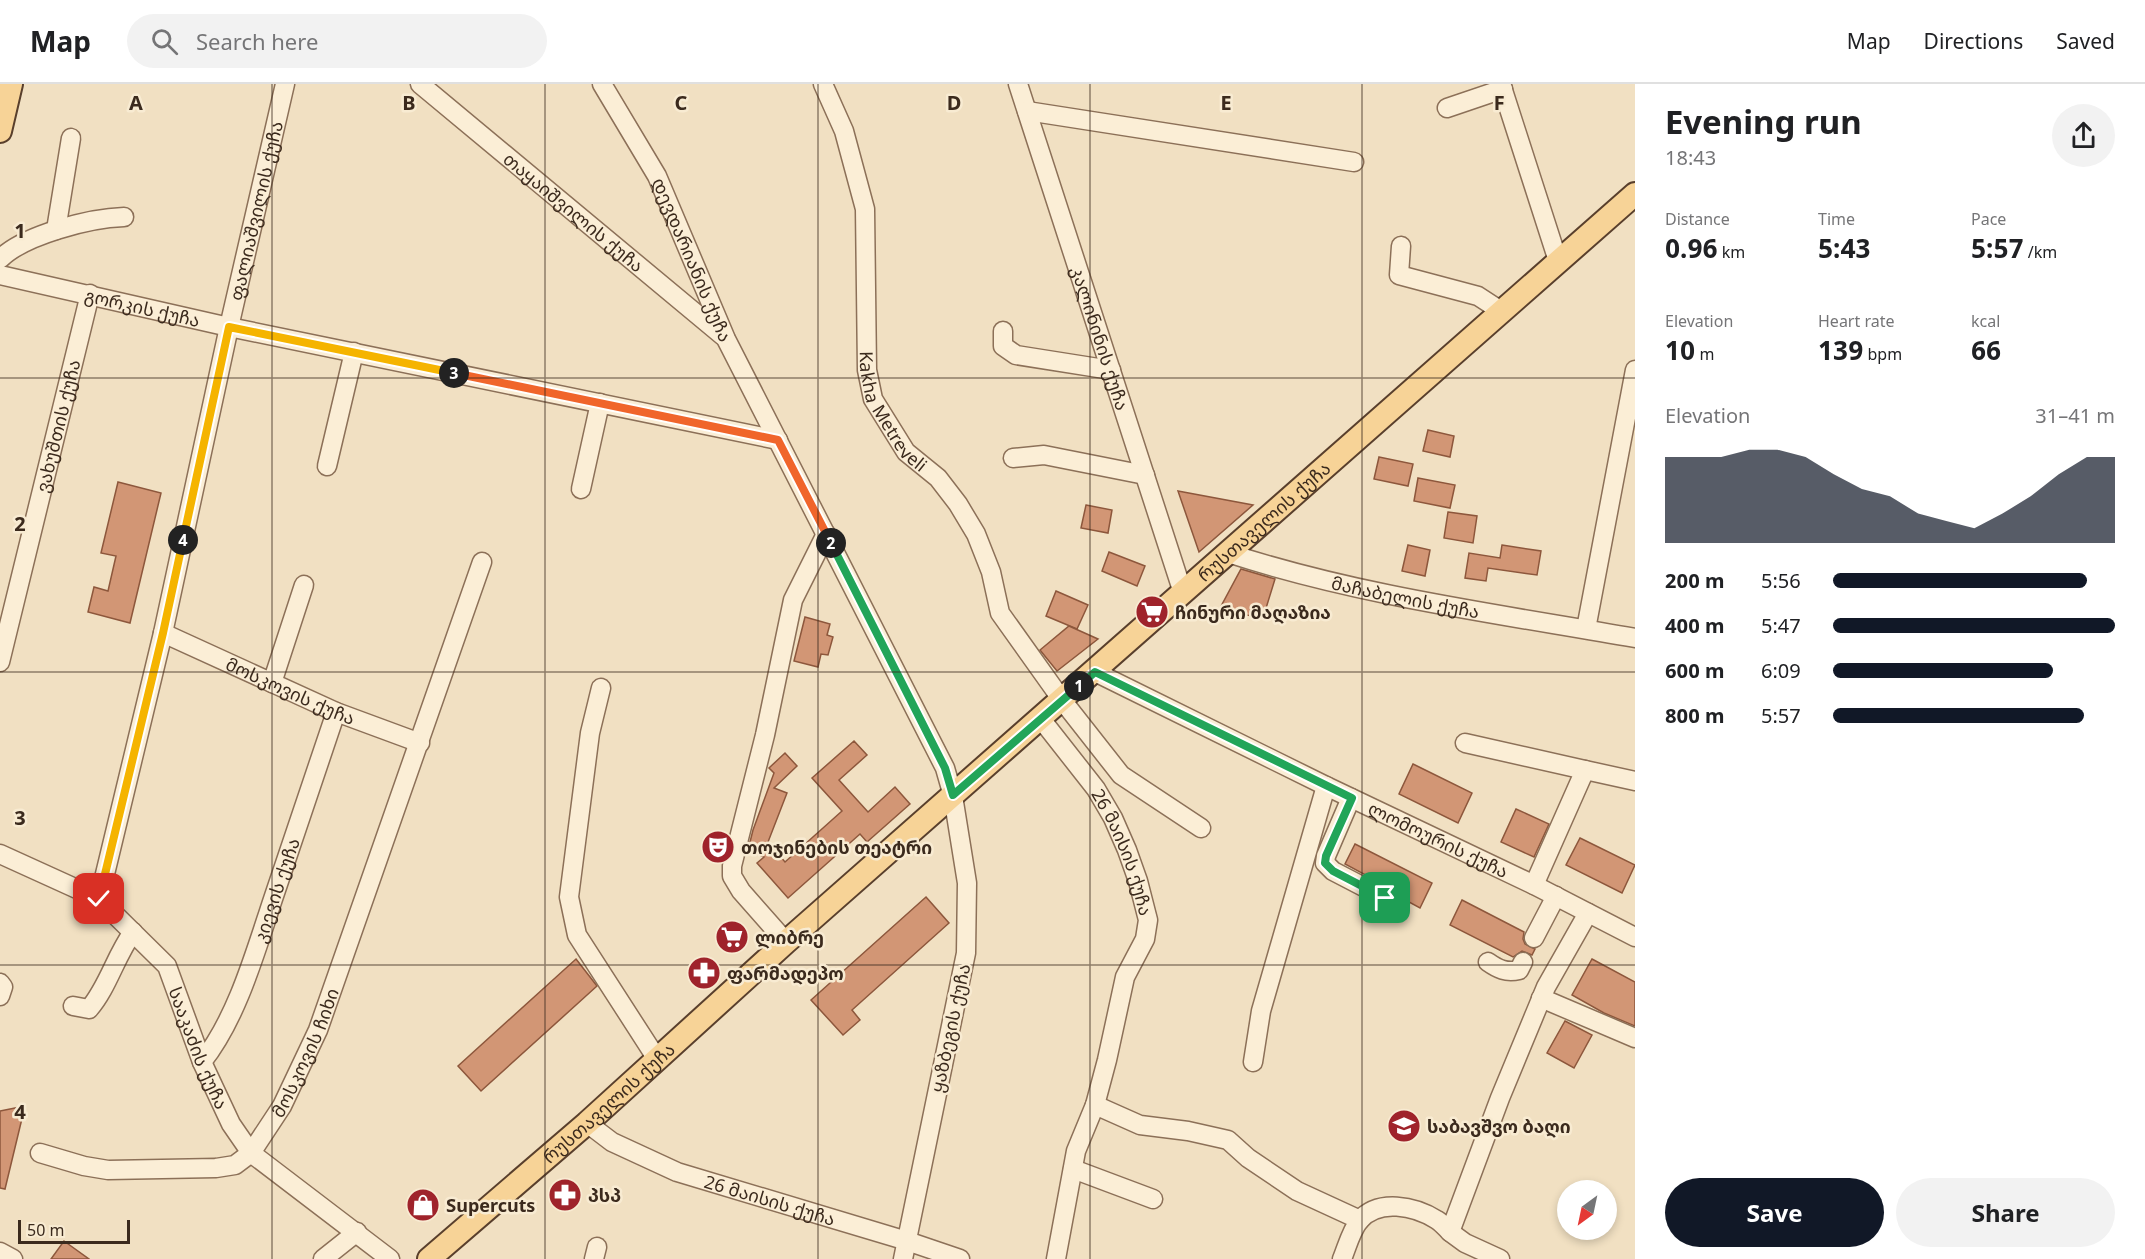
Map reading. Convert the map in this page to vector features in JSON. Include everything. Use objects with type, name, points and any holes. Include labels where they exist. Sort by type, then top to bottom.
[{"type":"main road","points":[[0,131],[11,84]]},
{"type":"main road","name":"რუსთაველის ქუჩა","points":[[429,1259],[587,1123],[786,942],[1635,194]]},
{"type":"street","name":"ფალიაშვილის ქუჩა","points":[[99,899],[163,633],[229,327],[285,84]]},
{"type":"street","name":"თაყაიშვილის ქუჩა","points":[[420,84],[726,339]]},
{"type":"street","name":"დევდარიანის ქუჩა","points":[[602,84],[657,176],[726,339],[778,440]]},
{"type":"street","name":"Kakha Metreveli","points":[[823,84],[844,131],[865,209],[867,370],[873,399],[906,452],[938,478],[958,504],[976,534],[991,572],[1000,613],[1062,700],[1121,775],[1201,828]]},
{"type":"street","name":"კალინინის ქუჩა","points":[[1018,84],[1184,593]]},
{"type":"street","points":[[1447,108],[1502,86],[1558,261]]},
{"type":"street","points":[[1027,111],[1354,162]]},
{"type":"street","points":[[56,230],[71,138]]},
{"type":"street","points":[[0,260],[39,236],[56,230],[102,218],[124,217]]},
{"type":"street","points":[[1401,246],[1399,275],[1478,296],[1501,312]]},
{"type":"street","name":"გორკის ქუჩა","points":[[0,275],[229,327],[778,440]]},
{"type":"street","name":"ვახუშთის ქუჩა","points":[[0,662],[90,294]]},
{"type":"street","points":[[1003,331],[1003,346],[1016,355],[1111,370]]},
{"type":"street","points":[[327,466],[354,352]]},
{"type":"street","points":[[1586,629],[1635,370]]},
{"type":"street","points":[[581,489],[600,403]]},
{"type":"street","points":[[778,440],[945,768],[953,795]]},
{"type":"street","points":[[1012,458],[1044,455],[1145,475]]},
{"type":"street","points":[[786,942],[741,891],[732,876],[732,866],[765,735],[793,600],[826,534]]},
{"type":"street","name":"მაჩაბელის ქუჩა","points":[[1228,553],[1287,572],[1396,596],[1635,638]]},
{"type":"street","name":"მოსკოვის ჩიხი","points":[[40,1153],[108,1170],[216,1168],[235,1165],[251,1153],[282,1106],[318,1030],[482,562]]},
{"type":"street","points":[[272,683],[304,585]]},
{"type":"street","name":"მოსკოვის ქუჩა","points":[[163,633],[336,712],[420,743]]},
{"type":"street","name":"ლომოურის ქუჩა","points":[[1095,672],[1534,885],[1635,937]]},
{"type":"street","points":[[601,688],[590,733],[569,897],[577,935],[657,1059]]},
{"type":"street","name":"კიევის ქუჩა","points":[[202,1062],[227,1022],[255,953],[336,712]]},
{"type":"street","name":"26 მაისის ქუჩა","points":[[1041,719],[1096,789],[1113,818],[1135,871],[1148,920],[1145,939],[1125,977],[1095,1105],[1076,1151],[1056,1259]]},
{"type":"street","points":[[1465,743],[1635,781]]},
{"type":"street","points":[[1534,885],[1585,770]]},
{"type":"street","points":[[1253,1062],[1262,1011],[1326,786]]},
{"type":"street","name":"ყაზბეგის ქუჩა","points":[[905,1250],[966,953],[967,883],[953,795]]},
{"type":"street","points":[[1352,798],[1325,863],[1333,871],[1385,898]]},
{"type":"street","name":"სააკაძის ქუჩა","points":[[0,854],[99,899],[167,966],[202,1062],[231,1124],[251,1153],[390,1259]]},
{"type":"street","points":[[1534,938],[1556,896]]},
{"type":"street","points":[[1450,1232],[1500,1098],[1541,998],[1588,913]]},
{"type":"street","points":[[73,1006],[89,1009],[98,999],[120,949],[133,932]]},
{"type":"street","points":[[1488,962],[1497,969],[1511,972],[1519,970],[1523,962]]},
{"type":"street","points":[[0,983],[3,987],[0,996]]},
{"type":"street","points":[[1541,998],[1635,1038]]},
{"type":"street","points":[[1095,1105],[1140,1125],[1188,1131],[1228,1140],[1248,1158],[1297,1191],[1360,1220]]},
{"type":"street","name":"26 მაისის ქუჩა","points":[[587,1123],[612,1142],[677,1172],[905,1250],[960,1259]]},
{"type":"street","points":[[1073,1168],[1154,1199]]},
{"type":"street","points":[[1342,1259],[1360,1220],[1380,1207],[1398,1207],[1437,1220],[1464,1243],[1500,1259]]},
{"type":"street","points":[[323,1259],[357,1232]]},
{"type":"street","points":[[0,1252],[13,1259]]},
{"type":"building","points":[[1428,430],[1454,436],[1450,457],[1423,451]]},
{"type":"building","points":[[1379,457],[1413,464],[1408,486],[1374,479]]},
{"type":"building","points":[[1418,478],[1455,485],[1450,508],[1414,501]]},
{"type":"building","points":[[118,482],[161,493],[130,623],[88,612],[94,587],[108,591],[116,556],[101,553]]},
{"type":"building","points":[[1178,491],[1253,505],[1199,552]]},
{"type":"building","points":[[1086,505],[1112,510],[1108,533],[1081,528]]},
{"type":"building","points":[[1448,512],[1477,516],[1473,543],[1444,538]]},
{"type":"building","points":[[1408,545],[1430,550],[1425,576],[1402,571]]},
{"type":"building","points":[[1502,545],[1541,551],[1537,575],[1488,568],[1486,581],[1465,578],[1469,553],[1500,558]]},
{"type":"building","points":[[1109,552],[1145,566],[1137,586],[1102,571]]},
{"type":"building","points":[[1241,569],[1275,579],[1263,618],[1219,610]]},
{"type":"building","points":[[1056,591],[1088,605],[1077,629],[1046,616]]},
{"type":"building","points":[[805,617],[830,624],[827,635],[833,637],[828,655],[821,654],[818,667],[794,661]]},
{"type":"building","points":[[1069,626],[1098,639],[1057,671],[1040,650]]},
{"type":"building","points":[[854,741],[867,755],[839,780],[868,812],[895,787],[910,804],[867,842],[860,834],[788,898],[757,863],[764,857],[748,850],[774,773],[769,768],[785,753],[797,766],[774,788],[787,793],[768,842],[785,862],[842,811],[812,778]]},
{"type":"building","points":[[1413,764],[1472,793],[1458,823],[1399,794]]},
{"type":"building","points":[[1516,809],[1549,824],[1534,857],[1501,842]]},
{"type":"building","points":[[1580,838],[1635,865],[1622,893],[1566,865]]},
{"type":"building","points":[[1355,844],[1432,883],[1420,908],[1396,895],[1390,888],[1345,864]]},
{"type":"building","points":[[926,897],[949,923],[852,1010],[860,1020],[843,1035],[811,1000]]},
{"type":"building","points":[[1462,900],[1524,932],[1525,944],[1535,949],[1532,955],[1522,951],[1513,957],[1450,925]]},
{"type":"building","points":[[576,959],[597,986],[481,1091],[458,1066]]},
{"type":"building","points":[[1592,959],[1635,982],[1635,1026],[1604,1013],[1572,995]]},
{"type":"building","points":[[1565,1021],[1592,1035],[1574,1068],[1547,1053]]},
{"type":"building","points":[[25,1106],[5,1189],[0,1188],[0,1111]]},
{"type":"building","points":[[64,1241],[89,1259],[51,1259]]},
{"type":"place","name":"ჩინური მაღაზია","points":[[1152,612]]},
{"type":"place","name":"თოჯინების თეატრი","points":[[718,847]]},
{"type":"place","name":"ლიბრე","points":[[732,937]]},
{"type":"place","name":"ფარმადეპო","points":[[704,973]]},
{"type":"place","name":"საბავშვო ბაღი","points":[[1404,1126]]},
{"type":"place","name":"პსპ","points":[[565,1195]]},
{"type":"place","name":"Supercuts","points":[[423,1205]]},
{"type":"route","points":[[99,899],[163,633],[229,327],[778,440],[945,768],[953,795],[1095,672],[1352,798],[1325,863],[1333,871],[1385,898]]}]
